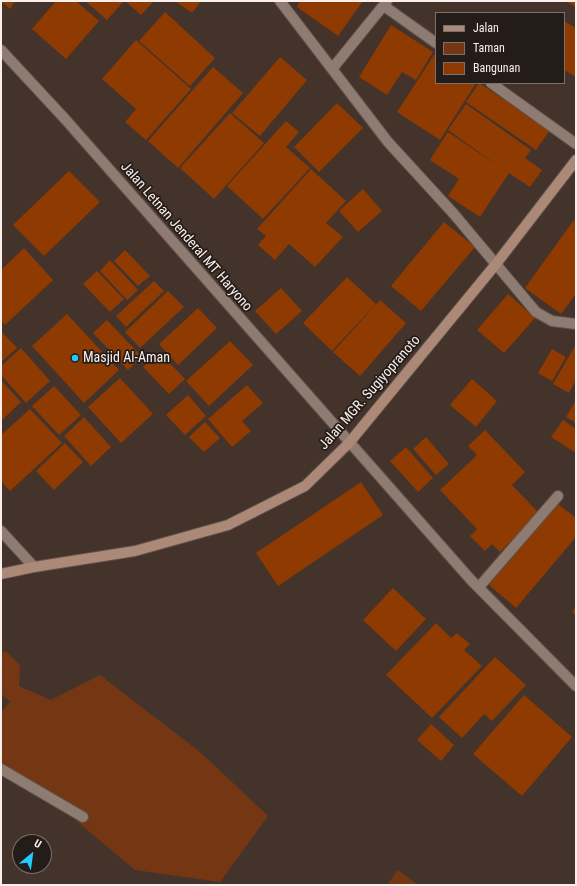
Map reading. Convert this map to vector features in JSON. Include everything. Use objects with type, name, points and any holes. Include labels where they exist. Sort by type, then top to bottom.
[{"type":"main road","name":"Jalan MGR. Sugiyopranoto","points":[[1,574],[34,567],[135,551],[228,525],[305,486],[349,443],[496,264],[576,160]]},
{"type":"street","points":[[280,1],[388,142],[453,213],[536,312],[552,321],[576,324]]},
{"type":"street","points":[[332,69],[386,3],[435,43]]},
{"type":"street","name":"Jalan Letnan Jenderal MT Haryono","points":[[1,50],[65,119],[349,443],[479,587],[576,686]]},
{"type":"street","points":[[492,84],[576,144]]},
{"type":"street","points":[[479,587],[558,496]]},
{"type":"street","points":[[1,531],[34,567]]},
{"type":"street","points":[[1,770],[84,817]]},
{"type":"green space","points":[[6,651],[20,665],[19,686],[51,700],[100,675],[200,752],[268,816],[220,882],[135,870],[47,796],[1,769],[1,713],[10,701],[1,695],[1,652]]},
{"type":"green space","points":[[398,870],[418,885],[387,885]]},
{"type":"building","points":[[1,1],[15,1],[10,9]]},
{"type":"building","points":[[56,1],[76,1],[99,21],[66,59],[32,29]]},
{"type":"building","points":[[85,1],[124,1],[107,20]]},
{"type":"building","points":[[125,1],[154,1],[141,15]]},
{"type":"building","points":[[175,1],[201,1],[192,13]]},
{"type":"building","points":[[300,1],[363,1],[338,36],[297,7]]},
{"type":"building","points":[[565,1],[576,1],[576,7]]},
{"type":"building","points":[[165,12],[215,58],[190,86],[139,41]]},
{"type":"building","points":[[565,22],[576,28],[576,77],[565,71]]},
{"type":"building","points":[[391,25],[433,52],[416,80],[402,72],[387,95],[359,77]]},
{"type":"building","points":[[136,40],[191,89],[146,140],[125,122],[136,109],[102,79]]},
{"type":"building","points":[[434,55],[435,84],[475,84],[440,140],[397,112]]},
{"type":"building","points":[[280,57],[307,80],[260,136],[232,113]]},
{"type":"building","points":[[213,67],[243,93],[178,168],[148,141]]},
{"type":"building","points":[[478,84],[481,84],[550,130],[536,150],[466,102]]},
{"type":"building","points":[[337,103],[363,128],[319,172],[294,147]]},
{"type":"building","points":[[466,104],[531,150],[525,158],[542,170],[530,187],[509,173],[480,217],[448,196],[459,179],[430,160],[448,132],[500,167],[448,130]]},
{"type":"building","points":[[230,113],[264,143],[214,199],[180,168]]},
{"type":"building","points":[[286,121],[299,132],[286,147],[310,168],[263,219],[227,186]]},
{"type":"building","points":[[311,169],[346,201],[326,223],[343,237],[315,267],[289,244],[275,260],[258,245],[266,236],[257,229]]},
{"type":"building","points":[[69,171],[100,202],[44,256],[13,225]]},
{"type":"building","points":[[363,189],[382,211],[358,232],[339,211]]},
{"type":"building","points":[[576,217],[576,294],[561,314],[525,288]]},
{"type":"building","points":[[444,222],[475,247],[421,311],[391,286]]},
{"type":"building","points":[[24,248],[53,280],[5,325],[1,321],[1,270]]},
{"type":"building","points":[[125,250],[150,276],[138,286],[114,261]]},
{"type":"building","points":[[110,260],[138,290],[127,300],[100,271]]},
{"type":"building","points":[[97,271],[124,299],[110,312],[83,284]]},
{"type":"building","points":[[347,277],[376,304],[332,351],[303,323]]},
{"type":"building","points":[[154,281],[164,291],[126,327],[116,316]]},
{"type":"building","points":[[281,288],[302,311],[276,334],[255,311]]},
{"type":"building","points":[[168,291],[184,307],[140,348],[125,332]]},
{"type":"building","points":[[508,294],[535,318],[504,353],[477,330]]},
{"type":"building","points":[[380,300],[406,323],[360,376],[333,352]]},
{"type":"building","points":[[198,308],[217,328],[178,365],[159,344]]},
{"type":"building","name":"Masjid Al-Aman","points":[[67,314],[119,370],[84,403],[32,346]]},
{"type":"building","points":[[107,320],[142,357],[128,370],[93,333]]},
{"type":"building","points":[[1,331],[17,348],[1,362]]},
{"type":"building","points":[[230,341],[253,365],[209,406],[186,381]]},
{"type":"building","points":[[576,344],[576,380],[569,393],[553,384]]},
{"type":"building","points":[[21,348],[50,381],[26,403],[1,375],[1,366]]},
{"type":"building","points":[[552,349],[566,357],[552,381],[538,373]]},
{"type":"building","points":[[159,352],[185,379],[169,394],[143,367]]},
{"type":"building","points":[[120,378],[153,414],[121,443],[88,407]]},
{"type":"building","points":[[472,379],[497,401],[476,427],[450,405]]},
{"type":"building","points":[[1,380],[21,402],[1,421]]},
{"type":"building","points":[[247,385],[263,403],[242,421],[251,431],[232,447],[208,419]]},
{"type":"building","points":[[54,386],[81,415],[59,435],[32,406]]},
{"type":"building","points":[[188,395],[206,416],[185,435],[166,415]]},
{"type":"building","points":[[576,400],[576,423],[566,417]]},
{"type":"building","points":[[30,409],[62,443],[10,491],[1,481],[1,435]]},
{"type":"building","points":[[84,417],[111,447],[91,466],[64,436]]},
{"type":"building","points":[[563,420],[576,429],[576,453],[551,437]]},
{"type":"building","points":[[205,422],[220,438],[204,452],[189,437]]},
{"type":"building","points":[[485,430],[525,472],[512,485],[539,513],[500,552],[492,544],[485,551],[470,536],[477,529],[440,490],[477,455],[468,446]]},
{"type":"building","points":[[426,437],[449,464],[436,475],[413,449]]},
{"type":"building","points":[[65,443],[83,462],[54,490],[36,471]]},
{"type":"building","points":[[406,447],[433,478],[418,492],[390,461]]},
{"type":"building","points":[[361,482],[383,515],[278,586],[256,553]]},
{"type":"building","points":[[558,504],[576,518],[576,537],[516,608],[489,585]]},
{"type":"building","points":[[393,588],[426,619],[396,651],[363,620]]},
{"type":"building","points":[[576,606],[576,615],[572,612]]},
{"type":"building","points":[[436,623],[451,638],[457,633],[470,644],[464,650],[482,666],[432,718],[386,675]]},
{"type":"building","points":[[495,657],[526,685],[492,721],[484,714],[462,738],[439,717]]},
{"type":"building","points":[[524,695],[572,737],[522,796],[473,754]]},
{"type":"building","points":[[431,724],[454,745],[441,761],[417,740]]},
{"type":"place","name":"Masjid Al-Aman","points":[[75,358]]}]
